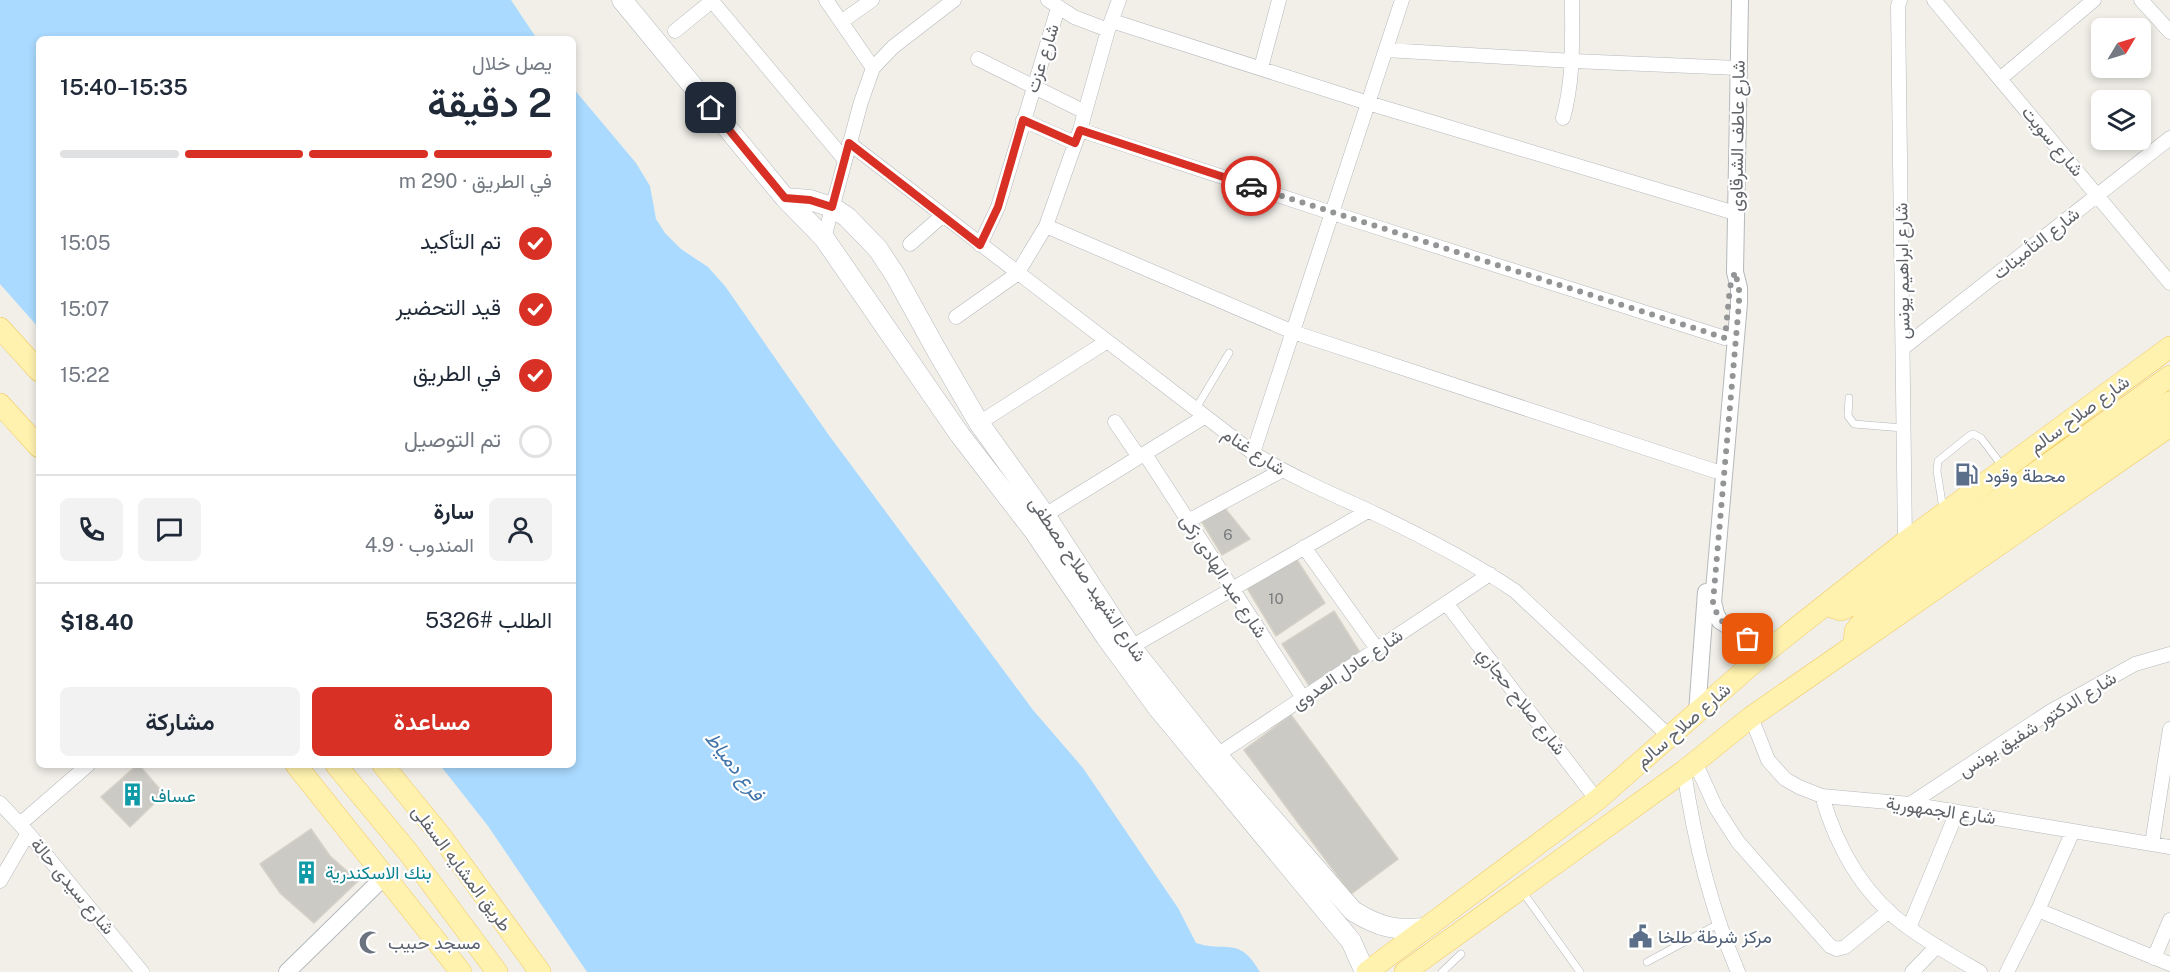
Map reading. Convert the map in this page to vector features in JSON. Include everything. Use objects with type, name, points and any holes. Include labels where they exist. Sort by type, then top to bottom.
[{"type":"main road","name":"شارع الشهيد صلاح مصطفى","points":[[622,0],[785,198],[824,238],[960,435],[1034,531],[1106,638],[1158,708],[1211,760],[1353,910],[1371,922],[1389,928],[1425,928]]},
{"type":"main road","name":"شارع الشهيد صلاح مصطفى","points":[[785,198],[810,200],[832,207],[847,217],[878,249],[979,423],[1046,515],[1131,647],[1211,760],[1351,941],[1366,972]]},
{"type":"main road","points":[[0,328],[36,368]]},
{"type":"main road","name":"شارع صلاح سالم","points":[[1366,972],[1597,800],[1767,651],[1905,542],[2170,347]]},
{"type":"main road","points":[[1854,645],[1855,631],[1863,621],[2170,376]]},
{"type":"main road","points":[[1826,605],[1847,609],[2170,402]]},
{"type":"main road","points":[[0,404],[36,444]]},
{"type":"main road","name":"شارع صلاح سالم","points":[[1405,972],[1690,766],[1751,717],[2170,426]]},
{"type":"main road","points":[[298,768],[461,972]]},
{"type":"main road","points":[[338,768],[408,852],[497,972]]},
{"type":"main road","name":"طريق المشايه السفلى","points":[[385,768],[441,836],[540,972]]},
{"type":"main road","points":[[439,945],[463,926]]},
{"type":"street","points":[[826,0],[873,68]]},
{"type":"street","points":[[841,22],[872,0]]},
{"type":"street","points":[[957,317],[1017,274],[1046,226],[1085,112],[1119,0]]},
{"type":"street","points":[[1261,68],[1279,0]]},
{"type":"street","points":[[1253,453],[1402,0]]},
{"type":"street","points":[[1563,118],[1573,62],[1572,0]]},
{"type":"street","name":"شارع عاطف الشرقاوى","points":[[1740,0],[1735,213],[1735,272],[1739,288],[1739,303],[1713,602],[1720,621],[1767,651]]},
{"type":"street","name":"شارع ابراهيم يونس","points":[[1900,0],[1898,6],[1905,542]]},
{"type":"street","name":"شارع سويت","points":[[1934,0],[2170,283]]},
{"type":"street","points":[[2001,78],[2094,0]]},
{"type":"street","points":[[2141,0],[2170,32]]},
{"type":"street","points":[[675,31],[712,1],[845,160]]},
{"type":"street","points":[[824,238],[849,143],[873,68],[893,47],[949,1]]},
{"type":"street","points":[[1053,4],[1091,25],[1110,25],[1261,68],[1368,103],[1735,213]]},
{"type":"street","name":"شارع عزت","points":[[980,245],[998,207],[1033,86],[1053,4]]},
{"type":"street","points":[[1386,50],[1573,62],[1738,68]]},
{"type":"street","points":[[978,59],[1085,112]]},
{"type":"street","points":[[1023,120],[1332,213],[1725,338]]},
{"type":"street","name":"شارع التأمينات","points":[[1903,348],[2170,138]]},
{"type":"street","name":"شارع غنام","points":[[849,143],[1253,453],[1281,471],[1368,511],[1490,574],[1515,591],[1669,736]]},
{"type":"street","points":[[910,244],[942,216]]},
{"type":"street","points":[[1046,226],[1293,332],[1715,471]]},
{"type":"street","name":"شارع عاطف الشرقاوى","points":[[1697,712],[1725,338],[1730,287],[1735,272]]},
{"type":"street","points":[[979,423],[1106,342]]},
{"type":"street","points":[[1046,515],[1142,456],[1200,414]]},
{"type":"street","name":"شارع عبد الهادى زكى","points":[[1116,422],[1188,521],[1303,698]]},
{"type":"street","points":[[1188,521],[1281,471]]},
{"type":"street","points":[[1131,647],[1368,511]]},
{"type":"street","points":[[1304,547],[1377,649]]},
{"type":"street","name":"شارع عادل العدوى","points":[[1211,760],[1490,574]]},
{"type":"street","name":"شارع صلاح حجازي","points":[[1446,603],[1597,800]]},
{"type":"street","name":"شارع الدكتور شفيق يونس","points":[[1910,804],[2051,711],[2134,664],[2170,654]]},
{"type":"street","name":"شارع الجمهورية","points":[[1751,717],[1768,760],[1785,778],[1799,787],[1822,796],[1910,804],[2170,847]]},
{"type":"street","points":[[2152,844],[2170,729]]},
{"type":"street","points":[[1690,766],[1738,842],[1830,946],[1838,950],[1845,947],[1888,911]]},
{"type":"street","points":[[1690,766],[1689,805],[1699,848],[1720,923],[1738,972]]},
{"type":"street","points":[[0,881],[24,829],[85,768]]},
{"type":"street","points":[[1822,796],[1840,847],[1870,891],[1888,911],[1909,928],[1980,972]]},
{"type":"street","name":"شارع سيدى حالة","points":[[0,803],[142,972]]},
{"type":"street","points":[[1909,928],[1957,812]]},
{"type":"street","points":[[2007,972],[2073,831]]},
{"type":"street","points":[[286,972],[384,877]]},
{"type":"street","points":[[2038,910],[2170,964]]},
{"type":"street","points":[[2154,958],[2170,920]]},
{"type":"street","points":[[1912,972],[1937,945]]},
{"type":"lane","points":[[1200,414],[1229,353]]},
{"type":"lane","points":[[1849,398],[1848,416],[1854,424],[1904,428]]},
{"type":"lane","points":[[1944,514],[1937,471],[1938,461],[1969,436],[1973,434],[1981,438],[2005,469]]},
{"type":"lane","points":[[1521,889],[1580,972]]},
{"type":"lane","points":[[1647,962],[1720,923]]},
{"type":"lane","points":[[1442,972],[1461,954]]},
{"type":"water","points":[[0,0],[511,0],[535,36],[36,36],[36,325],[0,284]]},
{"type":"water","name":"فرع دمياط","points":[[576,92],[636,163],[650,186],[656,219],[665,233],[681,249],[708,267],[725,286],[828,434],[1033,710],[1083,768],[1178,908],[1196,943],[1238,949],[1245,953],[1260,972],[587,972],[488,826],[442,768],[576,768]]},
{"type":"building","points":[[1223,506],[1250,539],[1222,555],[1200,519]]},
{"type":"building","points":[[1297,560],[1325,603],[1276,636],[1247,588]]},
{"type":"building","points":[[1334,611],[1361,654],[1310,687],[1282,644]]},
{"type":"building","points":[[1291,715],[1398,859],[1351,894],[1244,750]]},
{"type":"building","name":"عساف","points":[[134,768],[142,768],[164,794],[130,827],[101,797]]},
{"type":"building","name":"بنك الاسكندرية","points":[[311,829],[330,856],[358,881],[314,923],[280,893],[260,864]]},
{"type":"way so far","points":[[1251,186],[1725,338],[1730,287],[1735,272],[1739,288],[1739,303],[1713,602],[1720,621],[1748,639]]},
{"type":"place","name":"محطة وقود","points":[[1967,475]]},
{"type":"place","name":"عساف","points":[[133,795]]},
{"type":"place","name":"بنك الاسكندرية","points":[[307,872]]},
{"type":"place","name":"مركز شرطة طلخا","points":[[1640,936]]},
{"type":"place","name":"مسجد حبيب","points":[[370,942]]},
{"type":"route","points":[[711,108],[785,198],[810,200],[832,207],[849,143],[980,245],[998,207],[1023,120],[1075,143],[1080,130],[1251,186]]}]
